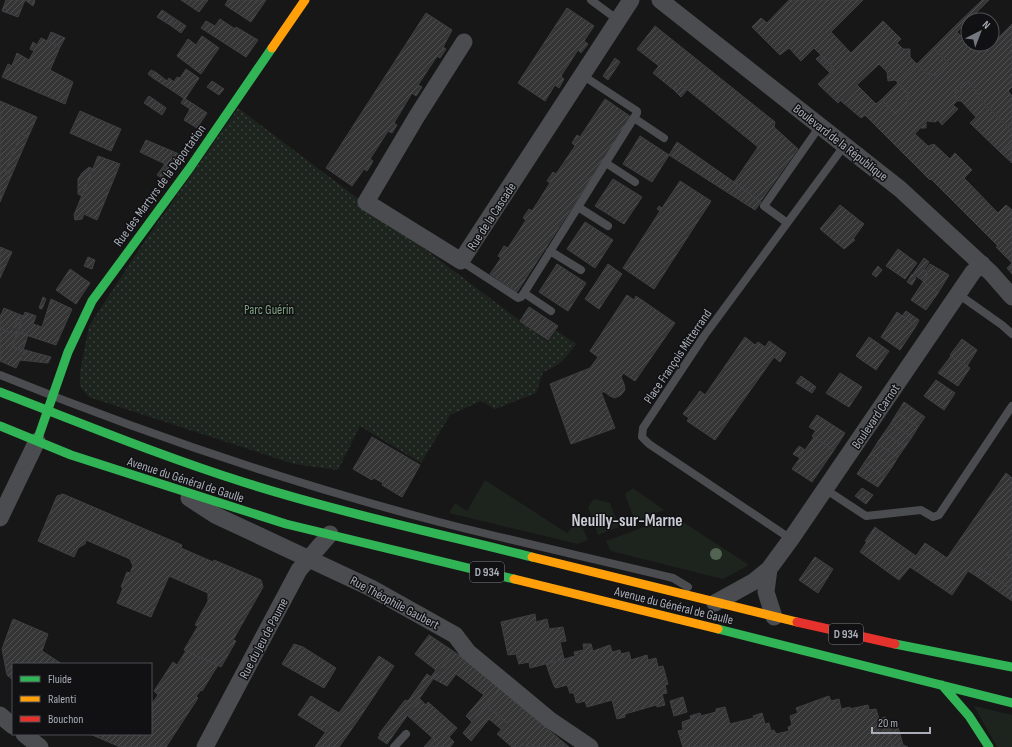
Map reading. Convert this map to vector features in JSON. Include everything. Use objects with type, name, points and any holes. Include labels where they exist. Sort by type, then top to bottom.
[{"type":"main road","name":"Rue des Martyrs de la Déportation","points":[[37,432],[48,410],[80,322],[92,301],[188,169],[305,0]]},
{"type":"main road","name":"D 934","points":[[0,392],[48,410]]},
{"type":"main road","name":"Avenue du Général de Gaulle","points":[[48,410],[158,453],[242,482],[334,520],[1012,703]]},
{"type":"main road","name":"D 934","points":[[0,426],[37,432]]},
{"type":"main road","name":"Avenue du Général de Gaulle","points":[[37,432],[72,455],[286,524],[334,520],[436,535],[774,617],[885,642],[1012,667]]},
{"type":"main road","points":[[979,660],[1005,655]]},
{"type":"main road","points":[[942,685],[969,716],[989,747]]},
{"type":"street","name":"Rue de la Cascade","points":[[464,42],[417,116],[366,202],[461,261],[631,0]]},
{"type":"street","name":"Boulevard de la République","points":[[660,0],[900,189],[982,264],[1012,296]]},
{"type":"street","name":"Boulevard Carnot","points":[[715,603],[753,582],[769,569],[791,540],[973,272],[982,264]]},
{"type":"street","points":[[0,518],[37,432]]},
{"type":"street","name":"Rue Théophile Gaubert","points":[[178,490],[215,515],[310,559],[397,602],[455,635],[468,652],[550,720],[590,747]]},
{"type":"street","name":"Rue du Jeu de Paume","points":[[205,747],[299,570],[310,559],[334,520]]},
{"type":"street","name":"Boulevard Carnot","points":[[769,569],[766,592],[774,617]]},
{"type":"street","points":[[0,715],[12,725]]},
{"type":"street","points":[[25,735],[40,747]]},
{"type":"lane","points":[[591,0],[618,20]]},
{"type":"lane","points":[[461,261],[518,298],[521,297],[634,118],[636,111],[582,75]]},
{"type":"lane","points":[[634,118],[664,138]]},
{"type":"lane","points":[[786,222],[764,206],[820,126]]},
{"type":"lane","name":"Place François Mitterrand","points":[[791,540],[649,444],[642,437],[643,428],[704,336],[786,222],[844,146]]},
{"type":"lane","points":[[606,163],[635,182]]},
{"type":"lane","points":[[578,207],[608,226]]},
{"type":"lane","points":[[550,250],[581,270]]},
{"type":"lane","points":[[524,292],[551,310]]},
{"type":"lane","points":[[958,294],[1002,324],[1012,334]]},
{"type":"lane","points":[[0,376],[167,439],[309,485],[439,522],[673,578],[715,603]]},
{"type":"lane","points":[[825,489],[866,516],[921,510],[933,517],[939,514],[1012,406]]},
{"type":"lane","points":[[436,535],[439,522]]},
{"type":"lane","points":[[595,559],[599,575]]},
{"type":"lane","points":[[394,747],[406,734]]},
{"type":"green space","name":"Parc Guérin","points":[[238,108],[548,342],[556,330],[576,344],[569,354],[554,367],[543,372],[536,393],[495,409],[481,401],[450,415],[421,463],[360,426],[338,470],[294,464],[89,397],[80,386],[80,372],[89,326],[144,242]]},
{"type":"green space","points":[[485,480],[567,533],[579,519],[588,540],[578,544],[449,513],[455,503],[467,511]]},
{"type":"green space","points":[[633,488],[664,510],[635,521],[625,494]]},
{"type":"green space","points":[[594,499],[610,503],[619,527],[598,535],[588,507]]},
{"type":"green space","points":[[674,516],[749,565],[723,579],[611,551],[606,541]]},
{"type":"green space","points":[[974,706],[1012,715],[1012,747],[997,747]]},
{"type":"building","points":[[6,0],[25,0],[18,17],[2,11]]},
{"type":"building","points":[[25,0],[34,0],[35,1],[33,6]]},
{"type":"building","points":[[181,0],[208,0],[199,12]]},
{"type":"building","points":[[228,0],[266,0],[251,22],[225,5]]},
{"type":"building","points":[[789,0],[863,0],[831,32],[851,53],[883,21],[901,39],[897,43],[903,49],[910,49],[910,57],[917,64],[898,83],[895,80],[888,81],[887,72],[879,64],[838,103],[818,84],[834,69],[814,48],[801,61],[789,48],[780,55],[752,27],[761,18],[767,23]]},
{"type":"building","points":[[982,0],[989,0],[977,12],[970,12]]},
{"type":"building","points":[[567,8],[594,26],[584,41],[588,44],[581,53],[578,50],[561,76],[564,79],[559,88],[555,85],[545,101],[518,83]]},
{"type":"building","points":[[162,10],[174,18],[170,25],[157,17]]},
{"type":"building","points":[[426,13],[452,30],[443,47],[446,49],[440,58],[437,56],[418,85],[422,87],[416,96],[412,93],[394,123],[397,125],[392,133],[388,131],[370,159],[373,161],[367,171],[364,169],[352,186],[326,168]]},
{"type":"building","points":[[174,18],[186,26],[181,33],[170,25]]},
{"type":"building","points":[[220,19],[235,29],[236,27],[258,40],[246,57],[201,28],[206,21],[215,26]]},
{"type":"building","points":[[960,21],[960,29],[957,32],[953,28]]},
{"type":"building","points":[[1012,24],[1012,87],[1008,91],[1012,96],[1012,131],[978,97],[979,95],[967,81],[961,86],[961,91],[957,90],[955,92],[956,102],[953,105],[958,109],[942,125],[938,120],[935,122],[926,121],[926,128],[920,128],[915,134],[928,146],[934,144],[950,159],[955,153],[972,170],[964,178],[998,213],[1006,205],[1012,210],[1012,263],[996,247],[998,246],[865,115],[861,118],[841,101],[857,85],[876,104],[881,100],[896,114],[907,103],[908,94],[898,83],[917,64],[927,74],[936,75],[948,63],[933,48],[953,28],[960,35],[960,52],[1000,52],[1000,36]]},
{"type":"building","points":[[655,26],[775,122],[774,127],[798,149],[760,202],[734,182],[758,147],[679,83],[674,90],[653,73],[659,66],[637,49]]},
{"type":"building","points":[[51,32],[65,38],[60,47],[47,41]]},
{"type":"building","points":[[202,36],[219,48],[201,74],[177,56],[188,39],[196,45]]},
{"type":"building","points":[[41,38],[60,47],[50,70],[73,82],[65,104],[2,77],[8,64],[12,66],[17,53],[29,60],[34,51],[30,49],[33,42],[37,45]]},
{"type":"building","points":[[933,48],[948,63],[936,75],[927,74],[917,64]]},
{"type":"building","points":[[821,55],[834,69],[830,73],[816,59]]},
{"type":"building","points":[[615,58],[620,62],[608,80],[603,76]]},
{"type":"building","points":[[186,69],[199,78],[185,99],[153,78],[157,73],[167,81],[169,78],[174,82],[177,77],[180,78]]},
{"type":"building","points":[[151,70],[157,73],[153,78],[148,74]]},
{"type":"building","points":[[212,81],[224,89],[219,95],[207,87]]},
{"type":"building","points":[[967,81],[979,95],[978,97],[1012,131],[1012,144],[1001,153],[970,123],[976,117],[961,101],[956,101],[955,92],[957,90],[961,91],[961,86]]},
{"type":"building","points":[[679,83],[687,90],[681,97],[674,90]]},
{"type":"building","points":[[898,83],[908,94],[907,103],[896,114],[881,100]]},
{"type":"building","points":[[149,96],[166,108],[162,115],[144,103]]},
{"type":"building","points":[[184,98],[207,113],[197,128],[184,120],[190,109],[181,103]]},
{"type":"building","points":[[605,99],[631,117],[517,292],[490,274],[501,258],[498,256],[504,246],[508,248],[526,220],[523,218],[529,209],[532,211],[550,183],[547,181],[553,172],[556,174],[575,146],[572,143],[577,135],[580,137]]},
{"type":"building","points":[[0,101],[37,117],[28,137],[21,134],[5,171],[12,174],[0,202]]},
{"type":"building","points":[[80,111],[121,129],[111,151],[70,133]]},
{"type":"building","points":[[21,134],[28,137],[12,174],[5,171]]},
{"type":"building","points":[[640,136],[669,155],[652,182],[623,164]]},
{"type":"building","points":[[146,140],[179,154],[162,178],[157,175],[165,164],[140,152]]},
{"type":"building","points":[[677,142],[761,202],[755,210],[669,155]]},
{"type":"building","points":[[1012,144],[1012,163],[1001,153]]},
{"type":"building","points":[[98,156],[120,164],[97,220],[84,214],[82,219],[75,220],[74,215]]},
{"type":"building","points":[[89,167],[93,169],[82,196],[78,194],[78,179]]},
{"type":"building","points":[[613,179],[642,197],[624,224],[595,206]]},
{"type":"building","points":[[680,181],[711,201],[654,289],[623,268],[660,211],[657,209],[659,206],[662,208]]},
{"type":"building","points":[[840,205],[864,224],[853,239],[855,240],[844,249],[820,229]]},
{"type":"building","points":[[585,222],[613,240],[595,268],[567,249]]},
{"type":"building","points":[[0,247],[12,252],[0,278]]},
{"type":"building","points":[[898,249],[917,263],[905,279],[886,266]]},
{"type":"building","points":[[88,257],[95,260],[92,269],[84,266]]},
{"type":"building","points":[[924,258],[929,262],[924,270],[928,273],[923,281],[913,274]]},
{"type":"building","points":[[1012,263],[1012,274],[1007,268]]},
{"type":"building","points":[[557,264],[586,283],[568,311],[539,292]]},
{"type":"building","points":[[608,264],[622,274],[599,309],[585,299]]},
{"type":"building","points":[[930,264],[949,275],[938,293],[923,282],[928,273],[925,271]]},
{"type":"building","points":[[878,266],[882,270],[876,277],[872,274]]},
{"type":"building","points":[[70,269],[90,283],[76,304],[56,290]]},
{"type":"building","points":[[912,274],[916,278],[912,285],[907,282]]},
{"type":"building","points":[[923,282],[938,293],[926,310],[911,300]]},
{"type":"building","points":[[627,295],[634,300],[636,296],[675,323],[635,381],[623,373],[621,377],[625,390],[621,395],[615,398],[605,392],[601,392],[615,428],[571,444],[550,384],[590,368],[598,357],[590,351]]},
{"type":"building","points":[[43,297],[46,299],[42,309],[39,308]]},
{"type":"building","points":[[51,299],[72,309],[56,345],[17,332],[25,312],[36,316],[33,324],[42,327]]},
{"type":"building","points":[[529,307],[558,326],[548,340],[520,321]]},
{"type":"building","points":[[4,308],[23,316],[22,320],[18,319],[11,333],[0,328],[0,317]]},
{"type":"building","points":[[906,311],[919,320],[916,326],[902,316]]},
{"type":"building","points":[[897,312],[916,326],[900,350],[881,337]]},
{"type":"building","points":[[18,319],[22,320],[12,347],[25,350],[16,368],[0,361],[0,328],[11,333]]},
{"type":"building","points":[[17,332],[28,335],[23,350],[12,347]]},
{"type":"building","points":[[745,337],[755,345],[758,342],[765,347],[769,341],[786,353],[780,362],[774,357],[715,440],[687,421],[689,418],[683,414],[700,391],[705,395]]},
{"type":"building","points":[[869,337],[889,351],[876,370],[856,356]]},
{"type":"building","points":[[962,339],[977,350],[967,366],[950,355]]},
{"type":"building","points":[[25,350],[51,357],[48,363],[20,360]]},
{"type":"building","points":[[951,356],[970,368],[958,386],[938,373]]},
{"type":"building","points":[[840,373],[862,387],[849,407],[826,393]]},
{"type":"building","points":[[801,376],[816,387],[812,393],[796,383]]},
{"type":"building","points":[[936,380],[955,393],[944,410],[924,396]]},
{"type":"building","points":[[904,402],[925,417],[918,427],[897,413]]},
{"type":"building","points":[[897,413],[918,427],[912,437],[891,423]]},
{"type":"building","points":[[817,415],[845,433],[834,450],[812,436],[816,431],[809,427]]},
{"type":"building","points":[[891,423],[912,437],[905,447],[884,433]]},
{"type":"building","points":[[884,433],[905,447],[898,457],[877,443]]},
{"type":"building","points":[[372,437],[420,465],[402,497],[382,485],[383,483],[374,478],[372,480],[353,469]]},
{"type":"building","points":[[814,437],[834,450],[812,482],[792,469],[800,458],[793,454],[799,446],[805,450]]},
{"type":"building","points":[[877,443],[898,457],[892,467],[871,453]]},
{"type":"building","points":[[871,453],[892,467],[885,477],[864,463]]},
{"type":"building","points":[[864,463],[885,477],[878,487],[857,474]]},
{"type":"building","points":[[1006,473],[1012,478],[1012,547],[1007,555],[1012,559],[1012,589],[981,569],[976,576],[968,571],[952,595],[910,567],[899,580],[860,552],[876,528],[916,556],[925,543],[947,558]]},
{"type":"building","points":[[862,488],[873,495],[866,504],[855,496]]},
{"type":"building","points":[[63,494],[182,545],[181,548],[213,562],[214,560],[261,580],[263,587],[233,640],[236,641],[221,667],[184,650],[198,626],[195,625],[208,601],[208,593],[169,576],[151,617],[117,603],[127,572],[130,573],[133,566],[130,559],[86,540],[85,544],[78,548],[74,557],[38,541],[57,496]]},
{"type":"building","points":[[875,527],[876,528],[867,542],[865,541]]},
{"type":"building","points":[[1012,547],[1012,559],[1007,555]]},
{"type":"building","points":[[815,557],[833,569],[818,593],[799,580]]},
{"type":"building","points":[[981,569],[1012,589],[1012,601],[976,576]]},
{"type":"building","points":[[535,614],[536,622],[547,619],[549,629],[563,627],[566,641],[560,642],[564,659],[530,668],[529,662],[519,664],[516,654],[508,655],[501,622]]},
{"type":"building","points":[[13,619],[48,634],[42,651],[60,663],[12,663],[12,679],[7,675],[2,649]]},
{"type":"building","points":[[429,635],[453,651],[387,744],[378,738],[380,735],[379,734],[405,700],[408,701],[427,674],[431,677],[436,670],[415,654]]},
{"type":"building","points":[[294,644],[303,647],[336,668],[324,688],[282,664]]},
{"type":"building","points":[[583,644],[591,644],[593,651],[610,645],[612,652],[620,650],[621,654],[629,652],[631,660],[647,655],[648,660],[656,658],[658,667],[663,666],[668,684],[665,685],[667,693],[662,694],[665,705],[657,707],[656,705],[625,714],[625,717],[617,719],[612,700],[587,707],[585,701],[578,703],[576,702],[574,693],[570,693],[567,685],[556,688],[546,664],[575,656],[574,652],[584,650]]},
{"type":"building","points":[[186,651],[218,665],[202,691],[201,690],[196,696],[198,698],[166,747],[120,747],[92,735],[152,735],[152,704],[158,695],[154,691],[173,662],[177,665]]},
{"type":"building","points":[[453,651],[500,689],[472,722],[466,716],[484,695],[456,674],[447,686],[434,679]]},
{"type":"building","points":[[379,656],[394,666],[356,723],[339,747],[315,747]]},
{"type":"building","points":[[500,689],[563,742],[558,747],[535,747],[526,740],[520,747],[512,747],[497,734],[507,723],[486,705]]},
{"type":"building","points":[[311,696],[339,713],[325,732],[298,715]]},
{"type":"building","points":[[829,696],[831,701],[839,699],[841,709],[850,707],[850,709],[868,705],[869,710],[876,709],[879,719],[882,718],[892,746],[896,747],[683,747],[678,731],[683,730],[682,722],[691,719],[690,716],[700,713],[701,716],[716,712],[716,709],[725,707],[730,724],[754,718],[753,716],[762,713],[765,724],[769,723],[771,731],[774,730],[776,734],[789,731],[788,727],[792,725],[790,716],[798,713],[796,708]]},
{"type":"building","points":[[683,697],[687,712],[674,716],[670,701]]},
{"type":"building","points":[[420,699],[426,705],[428,702],[457,728],[449,737],[454,742],[450,747],[429,747],[435,740],[408,716]]},
{"type":"building","points":[[486,705],[507,723],[501,729],[489,719],[471,741],[463,733]]},
{"type":"building","points":[[885,717],[898,727],[903,745],[908,747],[892,746],[882,718]]},
{"type":"building","points":[[433,737],[435,740],[429,747],[424,747]]},
{"type":"building","points":[[526,740],[535,747],[521,746]]},
{"type":"building","points":[[563,742],[569,747],[558,747]]},
{"type":"traffic: fast","points":[[37,441],[68,352],[92,301],[189,169],[272,48]]},
{"type":"traffic: fast","points":[[0,392],[151,450],[243,482],[351,513],[532,557]]},
{"type":"traffic: fast","points":[[0,426],[71,455],[286,524],[514,579]]},
{"type":"traffic: fast","points":[[718,629],[1012,703]]},
{"type":"traffic: fast","points":[[895,644],[1012,667]]},
{"type":"traffic: fast","points":[[942,685],[969,716],[989,747]]},
{"type":"traffic: slow","points":[[272,48],[305,0]]},
{"type":"traffic: slow","points":[[532,557],[797,622]]},
{"type":"traffic: slow","points":[[514,579],[718,629]]},
{"type":"traffic: jam","points":[[797,622],[895,644]]},
{"type":"district","name":"Neuilly-sur-Marne","points":[[627,520]]}]
